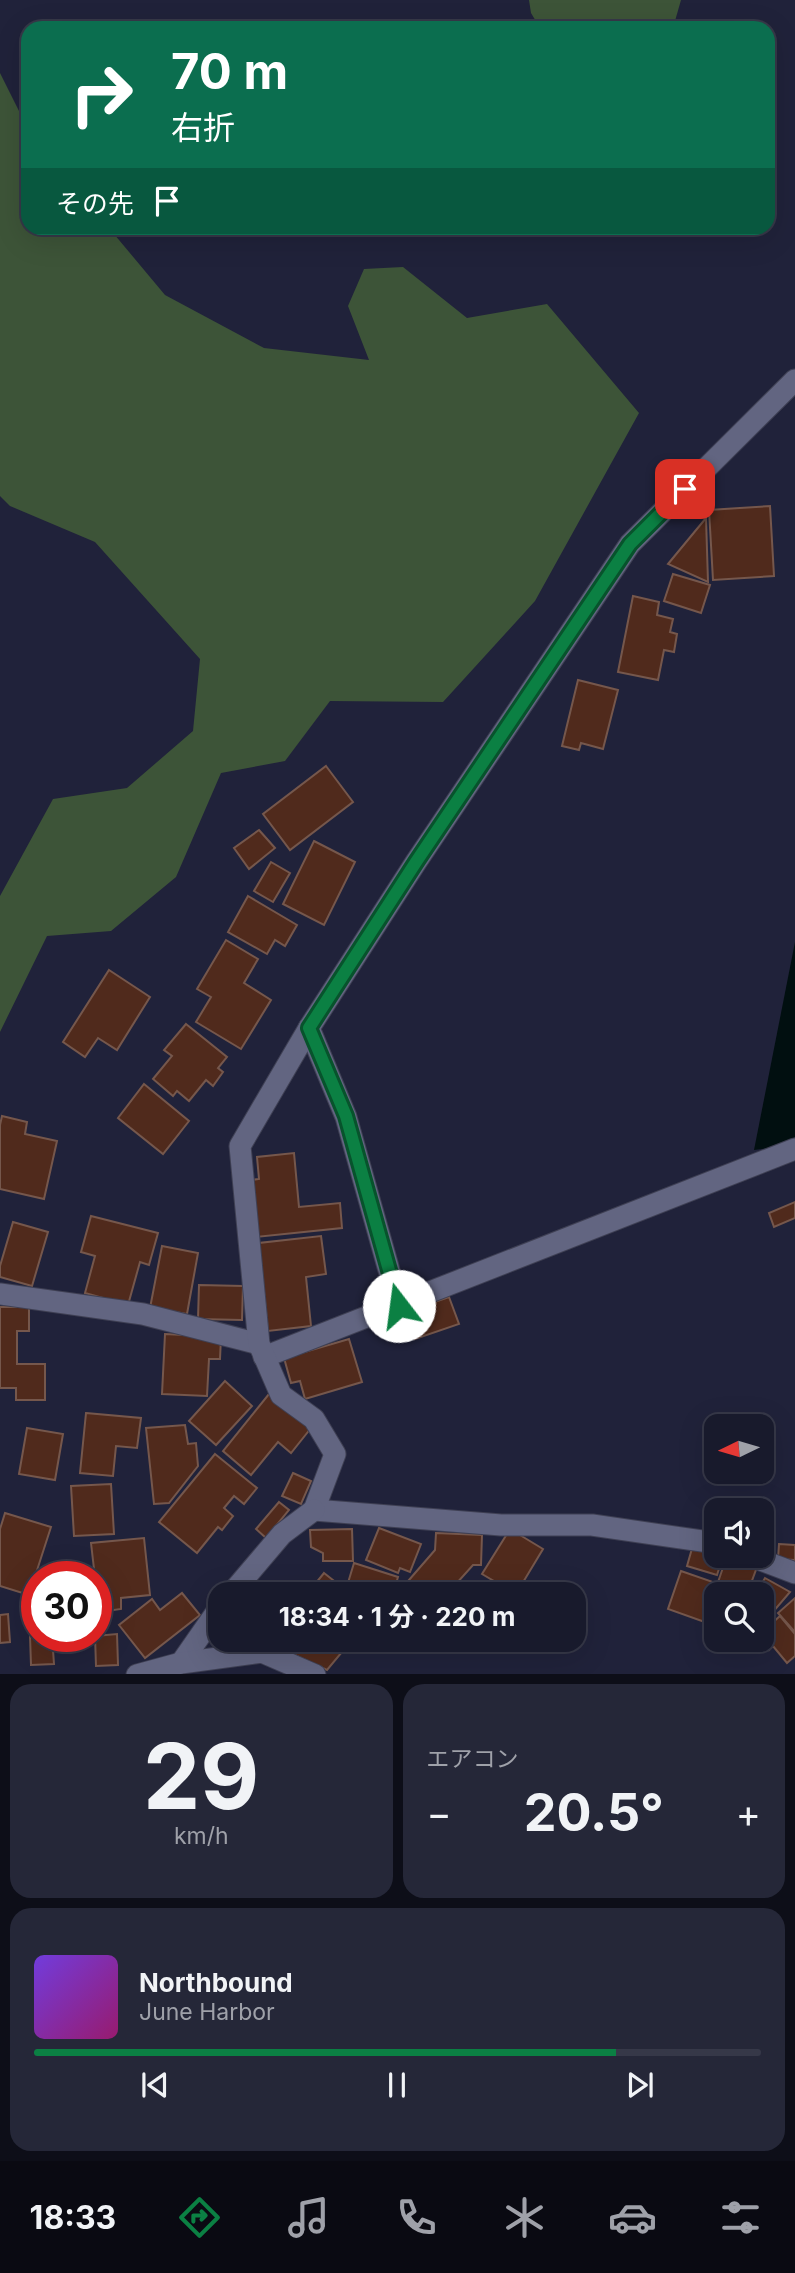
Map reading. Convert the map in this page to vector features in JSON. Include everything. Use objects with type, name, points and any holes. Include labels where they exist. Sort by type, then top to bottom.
[{"type":"street","points":[[241,1582],[282,1534],[314,1510],[334,1454],[314,1419],[281,1395],[261,1350],[240,1146],[309,1028],[416,862],[630,544],[795,380]]},
{"type":"street","points":[[309,1028],[346,1116],[399,1306]]},
{"type":"street","points":[[0,1294],[143,1314],[261,1350],[399,1306],[795,1149]]},
{"type":"street","points":[[314,1510],[501,1525],[592,1525],[704,1541]]},
{"type":"street","points":[[774,1565],[795,1573]]},
{"type":"street","points":[[181,1663],[208,1624]]},
{"type":"street","points":[[141,1674],[181,1663],[262,1652],[313,1674]]},
{"type":"green space","points":[[529,0],[681,0],[675,21],[536,21],[531,13]]},
{"type":"green space","points":[[0,73],[21,115],[21,235],[115,235],[165,295],[264,348],[369,360],[348,306],[364,269],[403,267],[467,318],[547,304],[639,413],[535,601],[443,702],[330,701],[285,761],[221,773],[176,877],[111,931],[47,936],[0,1032],[0,896],[53,799],[127,788],[193,731],[200,659],[95,542],[10,506],[0,496]]},
{"type":"shaded area","points":[[795,942],[795,1137],[778,1147],[754,1150]]},
{"type":"building","points":[[770,506],[774,576],[713,580],[709,510]]},
{"type":"building","points":[[706,518],[708,582],[668,564]]},
{"type":"building","points":[[673,574],[710,585],[701,613],[664,601]]},
{"type":"building","points":[[633,596],[659,602],[657,615],[673,619],[670,632],[677,634],[674,652],[664,650],[658,680],[618,672]]},
{"type":"building","points":[[578,680],[618,690],[603,749],[581,743],[579,750],[562,746]]},
{"type":"building","points":[[326,766],[353,802],[290,850],[263,814]]},
{"type":"building","points":[[259,830],[275,848],[249,869],[234,848]]},
{"type":"building","points":[[314,841],[355,862],[324,925],[283,904]]},
{"type":"building","points":[[271,862],[290,873],[273,902],[254,891]]},
{"type":"building","points":[[248,896],[297,925],[285,946],[275,940],[267,954],[228,932]]},
{"type":"building","points":[[226,940],[258,959],[244,983],[271,1000],[241,1049],[196,1022],[211,997],[197,989]]},
{"type":"building","points":[[109,970],[150,997],[117,1050],[98,1038],[85,1057],[63,1042]]},
{"type":"building","points":[[186,1024],[227,1057],[218,1068],[223,1072],[213,1086],[206,1080],[189,1101],[177,1091],[173,1096],[153,1079],[172,1056],[164,1050]]},
{"type":"building","points":[[144,1084],[189,1121],[163,1154],[118,1118]]},
{"type":"building","points":[[2,1116],[27,1122],[25,1134],[57,1141],[44,1199],[0,1189]]},
{"type":"building","points":[[294,1153],[299,1207],[340,1203],[342,1228],[256,1237],[251,1180],[259,1179],[257,1157]]},
{"type":"building","points":[[795,1202],[795,1218],[774,1227],[769,1213]]},
{"type":"building","points":[[91,1216],[158,1233],[149,1265],[140,1262],[128,1305],[85,1293],[95,1256],[81,1252]]},
{"type":"building","points":[[13,1222],[48,1232],[32,1286],[0,1277],[0,1266]]},
{"type":"building","points":[[321,1236],[326,1274],[306,1277],[311,1326],[268,1331],[259,1243]]},
{"type":"building","points":[[162,1246],[198,1253],[187,1314],[150,1308]]},
{"type":"building","points":[[199,1285],[243,1286],[242,1320],[198,1319]]},
{"type":"building","points":[[449,1297],[459,1324],[415,1339],[406,1312]]},
{"type":"building","points":[[0,1307],[29,1307],[29,1331],[17,1331],[17,1364],[45,1364],[45,1400],[16,1400],[16,1388],[0,1388]]},
{"type":"building","points":[[165,1334],[221,1337],[220,1359],[209,1359],[207,1396],[162,1394]]},
{"type":"building","points":[[349,1339],[362,1382],[305,1399],[300,1381],[291,1383],[284,1358]]},
{"type":"building","points":[[225,1381],[252,1406],[216,1445],[189,1421]]},
{"type":"building","points":[[269,1394],[311,1428],[291,1453],[278,1442],[251,1475],[223,1451]]},
{"type":"building","points":[[86,1413],[141,1418],[137,1448],[116,1446],[113,1476],[80,1473]]},
{"type":"building","points":[[185,1425],[188,1444],[196,1443],[198,1466],[169,1503],[154,1504],[146,1428]]},
{"type":"building","points":[[27,1428],[63,1434],[55,1480],[19,1474]]},
{"type":"building","points":[[215,1454],[257,1488],[244,1504],[234,1496],[224,1508],[233,1516],[222,1530],[218,1527],[197,1553],[159,1522]]},
{"type":"building","points":[[293,1473],[311,1481],[301,1504],[282,1496]]},
{"type":"building","points":[[111,1484],[114,1534],[74,1536],[71,1486]]},
{"type":"building","points":[[279,1502],[289,1510],[266,1538],[256,1529]]},
{"type":"building","points":[[5,1513],[51,1527],[40,1561],[21,1561],[21,1593],[0,1586],[0,1529]]},
{"type":"building","points":[[379,1528],[421,1544],[410,1572],[400,1568],[398,1573],[366,1560]]},
{"type":"building","points":[[352,1529],[353,1561],[323,1561],[323,1553],[311,1547],[310,1530]]},
{"type":"building","points":[[510,1529],[543,1549],[523,1582],[496,1582],[482,1574]]},
{"type":"building","points":[[436,1533],[482,1535],[481,1565],[473,1565],[458,1582],[411,1582],[409,1580],[435,1550]]},
{"type":"building","points":[[144,1538],[150,1595],[121,1598],[121,1609],[112,1610],[112,1561],[93,1561],[91,1543]]},
{"type":"building","points":[[779,1544],[795,1545],[795,1560],[778,1559]]},
{"type":"building","points":[[693,1545],[704,1548],[704,1568],[719,1568],[717,1575],[687,1566]]},
{"type":"building","points":[[354,1563],[398,1577],[397,1582],[348,1582]]},
{"type":"building","points":[[723,1568],[757,1568],[751,1582],[718,1582]]},
{"type":"building","points":[[681,1571],[713,1582],[704,1582],[704,1622],[668,1609]]},
{"type":"building","points":[[324,1573],[335,1582],[317,1582]]},
{"type":"building","points":[[774,1583],[790,1592],[774,1611]]},
{"type":"building","points":[[182,1593],[200,1615],[145,1658],[119,1625],[152,1599],[160,1610]]},
{"type":"building","points":[[795,1598],[795,1632],[778,1613]]},
{"type":"building","points":[[8,1614],[10,1642],[0,1643],[0,1615]]},
{"type":"building","points":[[780,1616],[795,1634],[795,1656],[787,1663],[774,1647],[774,1621]]},
{"type":"building","points":[[112,1634],[117,1634],[118,1665],[96,1666],[96,1652],[112,1652]]},
{"type":"building","points":[[31,1652],[53,1652],[54,1664],[31,1665]]},
{"type":"building","points":[[288,1652],[342,1652],[327,1670]]},
{"type":"route","points":[[399,1306],[346,1116],[309,1028],[416,862],[630,544],[685,489]]}]
